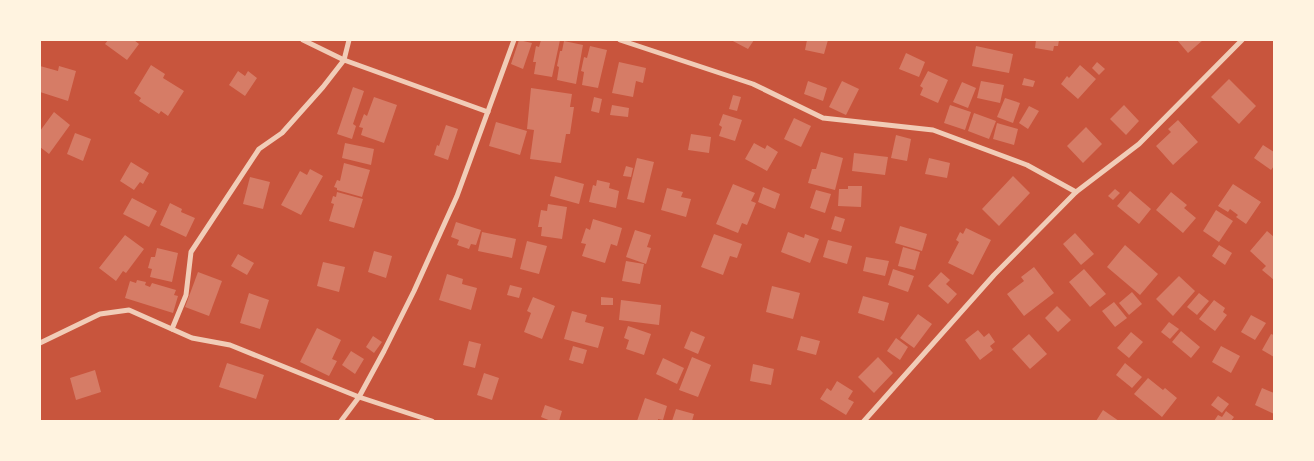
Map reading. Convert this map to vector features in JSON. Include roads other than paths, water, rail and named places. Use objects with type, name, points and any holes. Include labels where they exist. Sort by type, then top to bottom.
[{"type":"street","points":[[303,40],[344,60],[488,112]]},
{"type":"street","points":[[172,329],[186,295],[191,252],[259,149],[282,133],[344,60],[349,40]]},
{"type":"street","points":[[341,421],[360,397],[401,317],[453,205],[514,40]]},
{"type":"street","points":[[620,40],[753,84],[823,118],[934,130],[1027,164],[1076,192]]},
{"type":"street","points":[[864,421],[994,275],[1076,192],[1139,144],[1242,40]]},
{"type":"street","points":[[40,343],[100,314],[129,310],[192,338],[230,345],[360,397],[432,421]]}]
